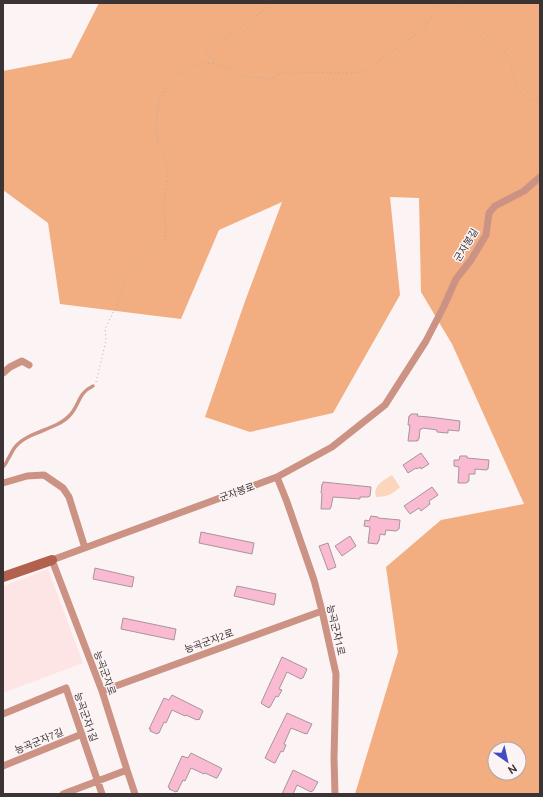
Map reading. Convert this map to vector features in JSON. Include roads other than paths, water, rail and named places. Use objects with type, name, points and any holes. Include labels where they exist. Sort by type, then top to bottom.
[{"type":"main road","name":"군자봉로","points":[[3,577],[52,560]]},
{"type":"street","name":"군자봉길","points":[[426,341],[456,279],[471,260],[486,235],[488,213],[495,206],[524,191],[540,177]]},
{"type":"street","name":"군자봉로","points":[[52,560],[277,477],[332,447],[385,405],[426,341]]},
{"type":"street","points":[[3,373],[10,367],[22,361],[29,365]]},
{"type":"street","points":[[3,483],[27,476],[44,475],[63,488],[68,497],[85,548]]},
{"type":"street","name":"능곡군자1로","points":[[277,477],[314,580],[336,674],[334,758],[335,794]]},
{"type":"street","name":"능곡군자로","points":[[52,560],[102,690],[126,770],[135,794]]},
{"type":"street","name":"능곡군자2로","points":[[102,690],[322,611]]},
{"type":"street","name":"능곡군자1길","points":[[3,714],[66,688],[102,794]]},
{"type":"street","name":"능곡군자7길","points":[[3,766],[82,734]]},
{"type":"street","points":[[63,794],[126,770]]},
{"type":"lane","points":[[3,467],[16,445],[28,437],[55,425],[71,415],[86,389],[93,386]]}]
